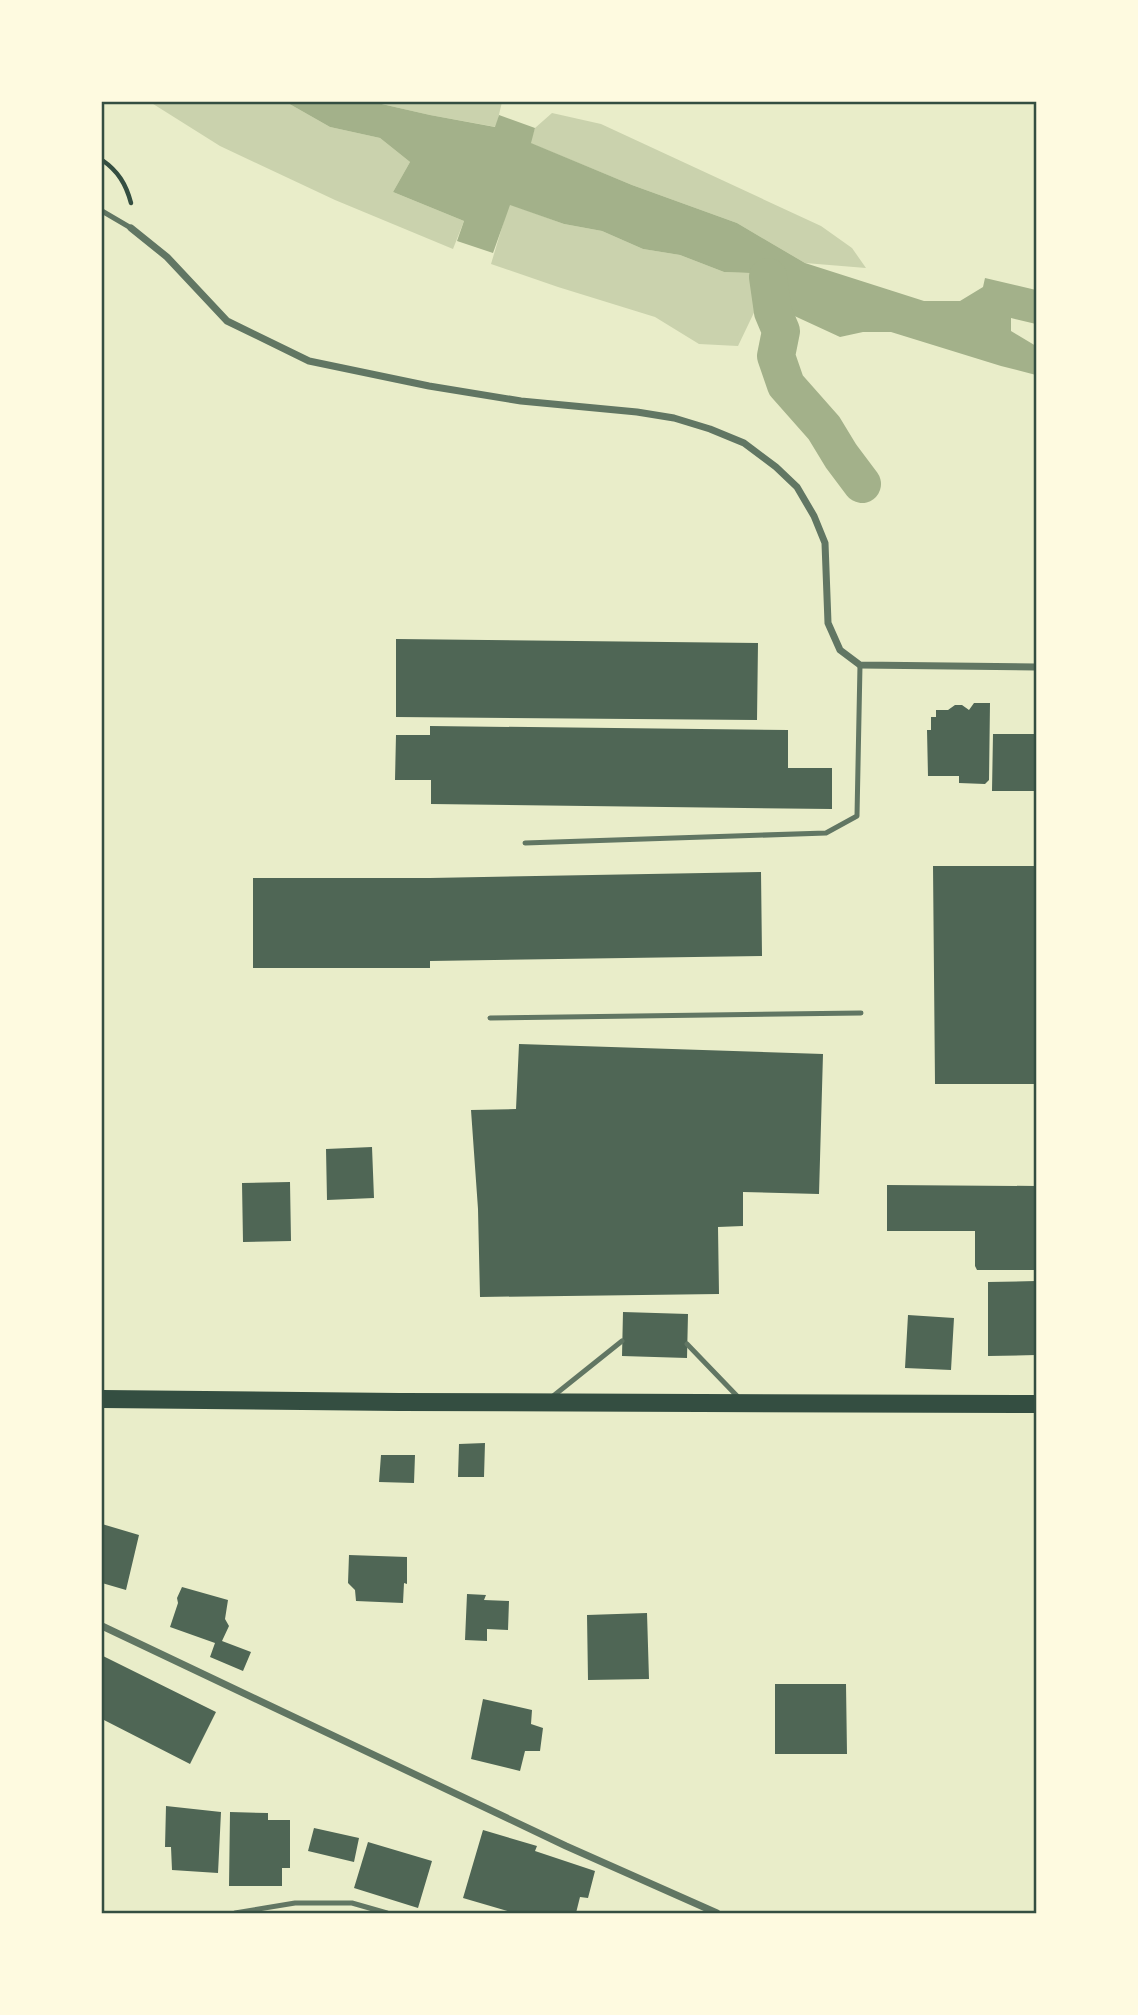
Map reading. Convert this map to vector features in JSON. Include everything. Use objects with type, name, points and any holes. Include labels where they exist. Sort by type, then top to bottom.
[{"type":"main road","points":[[102,1399],[1037,1404]]},
{"type":"street","points":[[131,228],[167,257],[227,321],[309,361],[429,386],[521,401],[674,418],[744,443],[797,487],[814,516],[825,543],[828,623],[840,650],[860,665],[1037,667]]},
{"type":"street","points":[[102,1626],[566,1846],[717,1913]]},
{"type":"lane","points":[[102,211],[131,228]]},
{"type":"lane","points":[[525,843],[826,834],[858,816],[860,665]]},
{"type":"lane","points":[[490,1018],[861,1013]]},
{"type":"lane","points":[[546,1402],[622,1341]]},
{"type":"lane","points":[[687,1344],[744,1404]]},
{"type":"lane","points":[[235,1913],[295,1903],[352,1903],[387,1913]]},
{"type":"path","points":[[102,160],[115,169],[128,189],[132,209],[131,228]]},
{"type":"shaded area","points":[[150,102],[286,102],[330,127],[380,138],[410,162],[393,192],[464,221],[453,249],[335,200],[220,146]]},
{"type":"shaded area","points":[[286,102],[373,102],[495,127],[499,115],[535,128],[531,143],[632,185],[737,223],[805,263],[924,301],[960,301],[983,287],[985,278],[1036,290],[1036,324],[1011,318],[1011,331],[1036,346],[1036,375],[891,332],[863,332],[840,337],[760,300],[763,286],[750,273],[724,272],[680,255],[643,249],[602,231],[564,224],[510,205],[493,253],[457,241],[464,221],[393,192],[410,162],[380,138],[330,127]]},
{"type":"shaded area","points":[[373,102],[502,102],[496,127]]},
{"type":"shaded area","points":[[552,113],[601,124],[821,226],[852,248],[866,268],[805,263],[737,223],[632,185],[530,143],[535,128]]},
{"type":"shaded area","points":[[509,204],[564,224],[602,231],[643,249],[680,255],[724,272],[750,273],[763,286],[760,300],[738,346],[699,344],[655,317],[491,264]]},
{"type":"building","points":[[396,639],[758,643],[757,720],[396,717]]},
{"type":"building","points":[[974,703],[990,703],[989,780],[985,784],[959,783],[959,776],[928,776],[927,730],[931,730],[931,717],[936,717],[936,710],[948,710],[955,705],[962,705],[969,710]]},
{"type":"building","points":[[430,726],[788,730],[788,768],[832,768],[832,809],[431,804],[431,780],[395,780],[396,735],[430,735]]},
{"type":"building","points":[[993,734],[1036,734],[1036,791],[992,791]]},
{"type":"building","points":[[933,866],[1036,866],[1036,1084],[935,1084]]},
{"type":"building","points":[[761,872],[762,956],[430,961],[430,968],[253,968],[253,878]]},
{"type":"building","points":[[519,1044],[823,1054],[819,1194],[743,1192],[743,1226],[718,1227],[719,1294],[480,1297],[478,1209],[471,1110],[516,1109]]},
{"type":"building","points":[[372,1147],[374,1198],[327,1200],[326,1149]]},
{"type":"building","points":[[290,1182],[291,1241],[243,1242],[242,1183]]},
{"type":"building","points":[[887,1185],[1036,1186],[1036,1270],[977,1270],[975,1231],[887,1231]]},
{"type":"building","points":[[1036,1281],[1036,1355],[988,1356],[988,1282]]},
{"type":"building","points":[[623,1312],[688,1314],[687,1358],[622,1356]]},
{"type":"building","points":[[908,1315],[954,1318],[951,1370],[905,1368]]},
{"type":"building","points":[[485,1443],[484,1477],[458,1477],[459,1444]]},
{"type":"building","points":[[381,1455],[415,1455],[414,1483],[379,1482]]},
{"type":"building","points":[[102,1524],[139,1535],[126,1590],[102,1583]]},
{"type":"building","points":[[349,1555],[407,1557],[407,1584],[404,1583],[403,1603],[356,1601],[355,1590],[348,1583]]},
{"type":"building","points":[[182,1587],[228,1600],[225,1619],[229,1626],[222,1641],[251,1652],[243,1671],[210,1657],[215,1643],[170,1627]]},
{"type":"building","points":[[467,1594],[486,1595],[484,1600],[509,1601],[508,1630],[487,1629],[487,1641],[465,1640]]},
{"type":"building","points":[[647,1613],[649,1679],[588,1680],[587,1615]]},
{"type":"building","points":[[103,1656],[216,1712],[190,1764],[102,1719]]},
{"type":"building","points":[[775,1684],[846,1684],[847,1754],[775,1754]]},
{"type":"building","points":[[483,1699],[532,1710],[531,1724],[543,1728],[540,1751],[525,1751],[520,1771],[471,1759]]},
{"type":"building","points":[[166,1806],[221,1812],[218,1873],[172,1870],[171,1847],[165,1847]]},
{"type":"building","points":[[230,1812],[268,1813],[268,1820],[290,1820],[290,1868],[282,1868],[282,1886],[229,1886]]},
{"type":"building","points":[[314,1828],[359,1838],[354,1862],[308,1851]]},
{"type":"building","points":[[483,1830],[537,1846],[535,1851],[595,1871],[588,1898],[580,1897],[576,1913],[514,1913],[463,1898]]},
{"type":"building","points":[[368,1842],[432,1861],[418,1908],[354,1888]]},
{"type":"waterway","points":[[768,277],[773,312],[781,331],[776,356],[786,385],[824,428],[862,484]]}]
